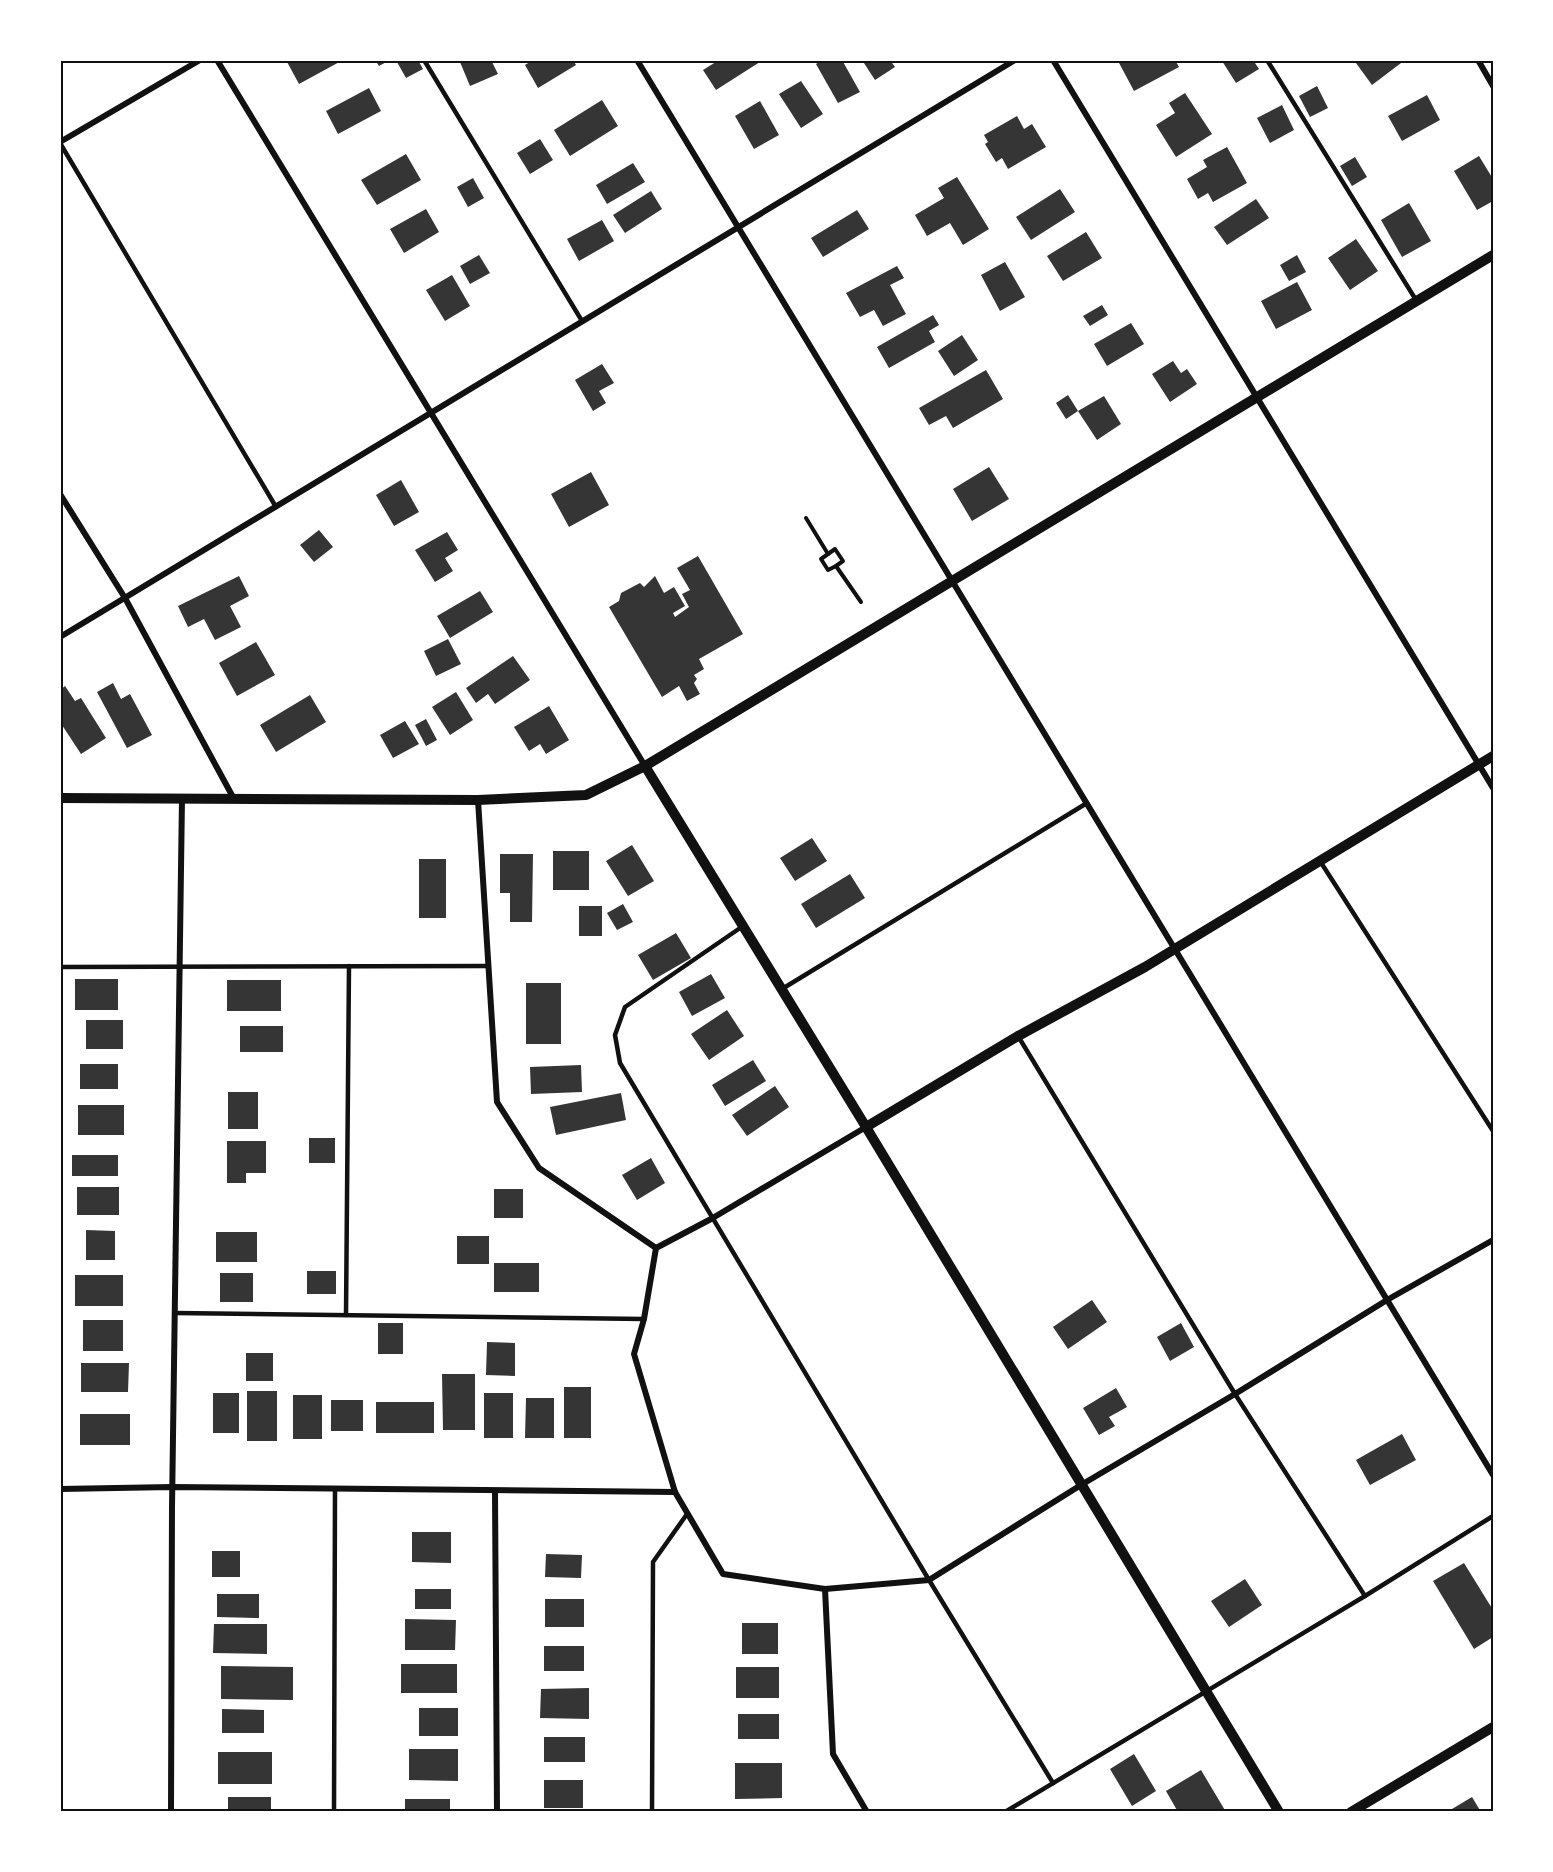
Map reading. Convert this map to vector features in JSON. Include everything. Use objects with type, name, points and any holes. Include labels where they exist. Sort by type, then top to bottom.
[{"type":"street","points":[[60,143],[200,60]]},
{"type":"street","points":[[217,60],[866,1127],[1279,1812]]},
{"type":"street","points":[[637,60],[1493,1475]]},
{"type":"street","points":[[60,637],[1015,60]]},
{"type":"street","points":[[1053,60],[1493,788]]},
{"type":"street","points":[[1478,60],[1493,86]]},
{"type":"street","points":[[60,798],[478,800],[586,795],[645,766],[1493,255]]},
{"type":"street","points":[[60,494],[125,598],[234,799]]},
{"type":"street","points":[[656,1248],[711,1219],[1018,1036],[1175,949],[1493,756]]},
{"type":"street","points":[[171,1812],[172,1487],[182,798]]},
{"type":"street","points":[[478,800],[497,1102],[538,1168],[656,1248]]},
{"type":"street","points":[[656,1248],[644,1319],[634,1354],[675,1492],[723,1574],[825,1589],[929,1580],[1387,1300],[1493,1240]]},
{"type":"street","points":[[60,1488],[675,1492]]},
{"type":"street","points":[[495,1491],[497,1812]]},
{"type":"street","points":[[825,1589],[834,1754],[867,1812]]},
{"type":"street","points":[[1351,1812],[1493,1726]]},
{"type":"lane","points":[[424,60],[582,321]]},
{"type":"lane","points":[[1267,60],[1416,300]]},
{"type":"lane","points":[[60,143],[276,507]]},
{"type":"lane","points":[[782,989],[1087,803]]},
{"type":"lane","points":[[1320,861],[1493,1131]]},
{"type":"lane","points":[[743,926],[625,1007],[615,1035],[620,1063],[711,1219],[1053,1783]]},
{"type":"lane","points":[[346,1315],[349,966]]},
{"type":"lane","points":[[60,967],[488,966]]},
{"type":"lane","points":[[1018,1036],[1235,1394],[1365,1596]]},
{"type":"lane","points":[[175,1312],[644,1319]]},
{"type":"lane","points":[[334,1812],[335,1489]]},
{"type":"lane","points":[[652,1812],[653,1562],[687,1514]]},
{"type":"lane","points":[[1005,1812],[1365,1596],[1493,1516]]},
{"type":"path","points":[[806,518],[828,554]]},
{"type":"path","points":[[835,549],[843,561],[836,566],[828,570],[822,559],[835,549]]},
{"type":"path","points":[[836,566],[861,602]]},
{"type":"building","points":[[286,60],[343,60],[299,84]]},
{"type":"building","points":[[375,60],[390,60],[379,66]]},
{"type":"building","points":[[418,60],[423,69],[406,78],[397,62]]},
{"type":"building","points":[[491,60],[498,74],[470,86],[460,62]]},
{"type":"building","points":[[533,60],[573,60],[576,65],[538,88],[525,65]]},
{"type":"building","points":[[719,60],[763,60],[716,90],[703,70]]},
{"type":"building","points":[[822,60],[842,60],[860,92],[838,103],[816,64]]},
{"type":"building","points":[[862,60],[890,60],[895,67],[875,80]]},
{"type":"building","points":[[1175,60],[1179,67],[1134,91],[1118,61]]},
{"type":"building","points":[[1223,60],[1253,60],[1259,69],[1236,83]]},
{"type":"building","points":[[1360,60],[1405,60],[1372,85],[1356,63]]},
{"type":"building","points":[[801,81],[823,114],[801,128],[779,94]]},
{"type":"building","points":[[1317,86],[1328,108],[1310,117],[1299,96]]},
{"type":"building","points":[[369,88],[381,111],[338,134],[326,111]]},
{"type":"building","points":[[1185,93],[1212,134],[1176,157],[1156,125],[1175,113],[1169,103]]},
{"type":"building","points":[[1427,95],[1440,120],[1402,141],[1388,116]]},
{"type":"building","points":[[602,100],[618,126],[570,156],[554,130]]},
{"type":"building","points":[[760,101],[779,135],[754,149],[735,116]]},
{"type":"building","points":[[1282,105],[1294,130],[1270,143],[1257,118]]},
{"type":"building","points":[[1017,116],[1024,129],[1032,124],[1046,147],[1008,169],[1002,158],[996,162],[985,144],[988,142],[984,135]]},
{"type":"building","points":[[540,139],[553,160],[530,174],[517,153]]},
{"type":"building","points":[[1227,147],[1247,183],[1213,202],[1208,193],[1198,199],[1187,179],[1207,167],[1203,160]]},
{"type":"building","points":[[406,154],[421,180],[377,205],[361,180]]},
{"type":"building","points":[[1479,156],[1493,179],[1493,201],[1477,210],[1454,171]]},
{"type":"building","points":[[1355,157],[1367,177],[1352,186],[1340,166]]},
{"type":"building","points":[[633,163],[645,182],[607,204],[596,185]]},
{"type":"building","points":[[957,177],[989,229],[963,245],[950,223],[927,236],[915,215],[944,198],[938,188]]},
{"type":"building","points":[[473,178],[484,198],[468,207],[457,187]]},
{"type":"building","points":[[1060,189],[1075,212],[1031,240],[1016,217]]},
{"type":"building","points":[[651,191],[662,209],[625,233],[613,215]]},
{"type":"building","points":[[1256,199],[1269,218],[1227,245],[1214,227]]},
{"type":"building","points":[[1409,203],[1431,241],[1402,257],[1381,220]]},
{"type":"building","points":[[426,209],[439,232],[404,253],[390,229]]},
{"type":"building","points":[[857,210],[869,229],[823,257],[811,238]]},
{"type":"building","points":[[602,220],[614,241],[579,261],[567,239]]},
{"type":"building","points":[[1086,232],[1102,258],[1063,281],[1047,256]]},
{"type":"building","points":[[1356,239],[1378,271],[1350,290],[1328,258]]},
{"type":"building","points":[[479,255],[490,273],[470,284],[460,266]]},
{"type":"building","points":[[1297,255],[1306,272],[1289,281],[1280,265]]},
{"type":"building","points":[[1005,262],[1025,297],[1000,311],[981,275]]},
{"type":"building","points":[[897,266],[904,278],[890,285],[906,314],[883,326],[874,310],[860,317],[846,293]]},
{"type":"building","points":[[452,275],[470,306],[445,321],[426,290]]},
{"type":"building","points":[[1297,282],[1312,310],[1276,329],[1261,301]]},
{"type":"building","points":[[1102,305],[1108,315],[1090,326],[1083,316]]},
{"type":"building","points":[[933,315],[939,325],[929,331],[935,342],[889,368],[877,347]]},
{"type":"building","points":[[1131,323],[1144,344],[1107,366],[1094,344]]},
{"type":"building","points":[[962,335],[978,360],[954,376],[938,351]]},
{"type":"building","points":[[1173,361],[1181,373],[1187,369],[1197,384],[1170,402],[1152,374]]},
{"type":"building","points":[[602,364],[614,383],[599,391],[606,403],[593,411],[575,380]]},
{"type":"building","points":[[986,370],[1003,399],[953,428],[946,416],[929,425],[919,408]]},
{"type":"building","points":[[1068,395],[1078,411],[1066,419],[1056,403]]},
{"type":"building","points":[[1104,396],[1121,424],[1097,440],[1078,411]]},
{"type":"building","points":[[989,467],[1009,499],[972,521],[953,489]]},
{"type":"building","points":[[591,472],[609,505],[569,527],[551,494]]},
{"type":"building","points":[[401,480],[419,512],[394,526],[376,495]]},
{"type":"building","points":[[319,530],[333,547],[314,562],[300,545]]},
{"type":"building","points":[[447,532],[458,550],[445,558],[453,571],[435,582],[415,550]]},
{"type":"building","points":[[698,556],[743,634],[699,659],[704,669],[694,675],[697,679],[694,683],[700,694],[687,701],[679,686],[662,697],[609,607],[619,601],[621,593],[640,583],[644,587],[655,576],[664,593],[674,587],[685,606],[673,613],[675,617],[689,607],[682,594],[690,590],[677,568]]},
{"type":"building","points":[[239,576],[249,596],[230,606],[241,627],[215,640],[204,619],[188,627],[178,606]]},
{"type":"building","points":[[480,591],[493,612],[450,638],[437,616]]},
{"type":"building","points":[[448,639],[461,664],[436,676],[424,651]]},
{"type":"building","points":[[256,642],[275,675],[237,696],[219,663]]},
{"type":"building","points":[[513,656],[530,680],[495,704],[488,694],[476,703],[466,688]]},
{"type":"building","points":[[113,683],[121,699],[130,694],[152,735],[127,748],[97,692]]},
{"type":"building","points":[[65,686],[75,701],[81,698],[106,738],[81,754],[60,722],[60,690]]},
{"type":"building","points":[[456,692],[473,720],[450,735],[432,707]]},
{"type":"building","points":[[310,695],[326,722],[276,752],[260,725]]},
{"type":"building","points":[[549,706],[569,740],[546,754],[540,744],[529,751],[514,727]]},
{"type":"building","points":[[426,719],[437,740],[426,746],[415,725]]},
{"type":"building","points":[[405,721],[419,744],[393,758],[380,735]]},
{"type":"building","points":[[812,838],[827,861],[795,881],[780,858]]},
{"type":"building","points":[[632,845],[654,881],[628,896],[606,861]]},
{"type":"building","points":[[553,851],[589,851],[589,890],[553,890]]},
{"type":"building","points":[[500,854],[533,854],[532,922],[510,922],[510,893],[500,893]]},
{"type":"building","points":[[419,859],[446,859],[446,918],[419,918]]},
{"type":"building","points":[[850,874],[865,898],[816,928],[801,904]]},
{"type":"building","points":[[623,904],[633,922],[617,930],[607,913]]},
{"type":"building","points":[[579,906],[602,906],[602,936],[579,936]]},
{"type":"building","points":[[676,933],[691,958],[653,980],[638,955]]},
{"type":"building","points":[[711,974],[725,998],[692,1016],[679,992]]},
{"type":"building","points":[[75,979],[118,979],[118,1010],[75,1010]]},
{"type":"building","points":[[227,980],[281,980],[281,1011],[227,1011]]},
{"type":"building","points":[[526,983],[561,983],[561,1044],[526,1044]]},
{"type":"building","points":[[727,1010],[744,1036],[709,1060],[691,1034]]},
{"type":"building","points":[[86,1020],[123,1020],[123,1049],[86,1049]]},
{"type":"building","points":[[240,1026],[283,1026],[283,1052],[240,1052]]},
{"type":"building","points":[[753,1060],[766,1081],[725,1106],[712,1085]]},
{"type":"building","points":[[80,1064],[118,1064],[118,1089],[80,1089]]},
{"type":"building","points":[[581,1065],[582,1092],[531,1094],[530,1067]]},
{"type":"building","points":[[775,1086],[789,1107],[747,1136],[732,1115]]},
{"type":"building","points":[[228,1092],[258,1092],[258,1129],[228,1129]]},
{"type":"building","points":[[621,1093],[626,1120],[556,1135],[550,1107]]},
{"type":"building","points":[[78,1105],[124,1105],[124,1135],[78,1135]]},
{"type":"building","points":[[309,1138],[335,1138],[335,1163],[309,1163]]},
{"type":"building","points":[[227,1141],[266,1141],[266,1173],[246,1173],[246,1183],[227,1183]]},
{"type":"building","points":[[72,1155],[118,1155],[118,1176],[72,1176]]},
{"type":"building","points":[[651,1158],[665,1183],[637,1200],[622,1175]]},
{"type":"building","points":[[77,1187],[119,1187],[119,1215],[77,1215]]},
{"type":"building","points":[[494,1189],[523,1189],[523,1218],[494,1218]]},
{"type":"building","points":[[86,1230],[115,1231],[115,1260],[86,1260]]},
{"type":"building","points":[[216,1232],[257,1232],[257,1262],[216,1262]]},
{"type":"building","points":[[457,1236],[489,1236],[489,1264],[457,1264]]},
{"type":"building","points":[[494,1263],[539,1263],[539,1292],[494,1292]]},
{"type":"building","points":[[307,1271],[336,1271],[336,1294],[307,1294]]},
{"type":"building","points":[[220,1273],[253,1273],[253,1302],[220,1302]]},
{"type":"building","points":[[75,1275],[123,1275],[123,1306],[75,1306]]},
{"type":"building","points":[[1092,1300],[1107,1322],[1068,1349],[1053,1327]]},
{"type":"building","points":[[83,1320],[123,1320],[123,1351],[83,1351]]},
{"type":"building","points":[[378,1323],[403,1323],[403,1354],[378,1354]]},
{"type":"building","points":[[1181,1323],[1194,1347],[1170,1361],[1157,1337]]},
{"type":"building","points":[[487,1342],[515,1343],[515,1376],[486,1375]]},
{"type":"building","points":[[246,1353],[273,1353],[273,1381],[246,1381]]},
{"type":"building","points":[[81,1363],[129,1363],[128,1392],[81,1392]]},
{"type":"building","points":[[442,1374],[475,1374],[475,1430],[443,1430]]},
{"type":"building","points":[[564,1387],[591,1387],[591,1438],[564,1438]]},
{"type":"building","points":[[1116,1388],[1127,1407],[1109,1417],[1115,1426],[1099,1435],[1083,1408]]},
{"type":"building","points":[[247,1391],[277,1391],[277,1441],[247,1441]]},
{"type":"building","points":[[213,1393],[239,1393],[239,1433],[213,1433]]},
{"type":"building","points":[[484,1393],[513,1393],[513,1438],[484,1438]]},
{"type":"building","points":[[293,1395],[322,1395],[322,1439],[293,1439]]},
{"type":"building","points":[[526,1398],[554,1398],[554,1438],[525,1438]]},
{"type":"building","points":[[331,1400],[363,1400],[363,1431],[331,1431]]},
{"type":"building","points":[[376,1402],[434,1402],[434,1433],[376,1433]]},
{"type":"building","points":[[80,1414],[130,1414],[130,1445],[80,1445]]},
{"type":"building","points":[[1402,1434],[1416,1460],[1370,1485],[1356,1460]]},
{"type":"building","points":[[412,1532],[451,1532],[451,1563],[412,1562]]},
{"type":"building","points":[[212,1551],[240,1551],[240,1577],[212,1577]]},
{"type":"building","points":[[546,1554],[582,1555],[581,1578],[545,1577]]},
{"type":"building","points":[[1464,1563],[1493,1610],[1493,1637],[1474,1649],[1433,1581]]},
{"type":"building","points":[[1245,1579],[1262,1605],[1229,1627],[1211,1601]]},
{"type":"building","points":[[415,1589],[451,1589],[451,1609],[415,1609]]},
{"type":"building","points":[[217,1594],[259,1594],[259,1618],[217,1617]]},
{"type":"building","points":[[545,1599],[584,1599],[584,1627],[545,1627]]},
{"type":"building","points":[[405,1619],[456,1620],[455,1650],[405,1650]]},
{"type":"building","points":[[742,1623],[778,1623],[778,1654],[742,1654]]},
{"type":"building","points":[[214,1624],[267,1624],[267,1654],[213,1653]]},
{"type":"building","points":[[544,1646],[584,1646],[584,1671],[544,1671]]},
{"type":"building","points":[[401,1664],[457,1664],[457,1693],[401,1693]]},
{"type":"building","points":[[221,1666],[293,1667],[293,1700],[221,1699]]},
{"type":"building","points":[[736,1667],[779,1667],[779,1698],[736,1698]]},
{"type":"building","points":[[589,1688],[589,1719],[540,1718],[541,1689]]},
{"type":"building","points":[[419,1708],[458,1708],[458,1736],[419,1736]]},
{"type":"building","points":[[222,1709],[264,1710],[264,1733],[222,1733]]},
{"type":"building","points":[[738,1714],[779,1714],[779,1739],[738,1739]]},
{"type":"building","points":[[544,1737],[585,1737],[585,1762],[544,1762]]},
{"type":"building","points":[[409,1749],[458,1749],[458,1781],[409,1780]]},
{"type":"building","points":[[218,1752],[272,1752],[272,1784],[218,1784]]},
{"type":"building","points":[[1134,1754],[1156,1791],[1132,1806],[1110,1769]]},
{"type":"building","points":[[735,1763],[782,1763],[782,1798],[735,1799]]},
{"type":"building","points":[[1201,1770],[1226,1812],[1178,1812],[1166,1791]]},
{"type":"building","points":[[544,1780],[583,1780],[583,1808],[544,1808]]},
{"type":"building","points":[[228,1797],[271,1797],[271,1812],[228,1812]]},
{"type":"building","points":[[1472,1797],[1481,1812],[1447,1812]]},
{"type":"building","points":[[405,1799],[450,1799],[450,1812],[405,1812]]}]
